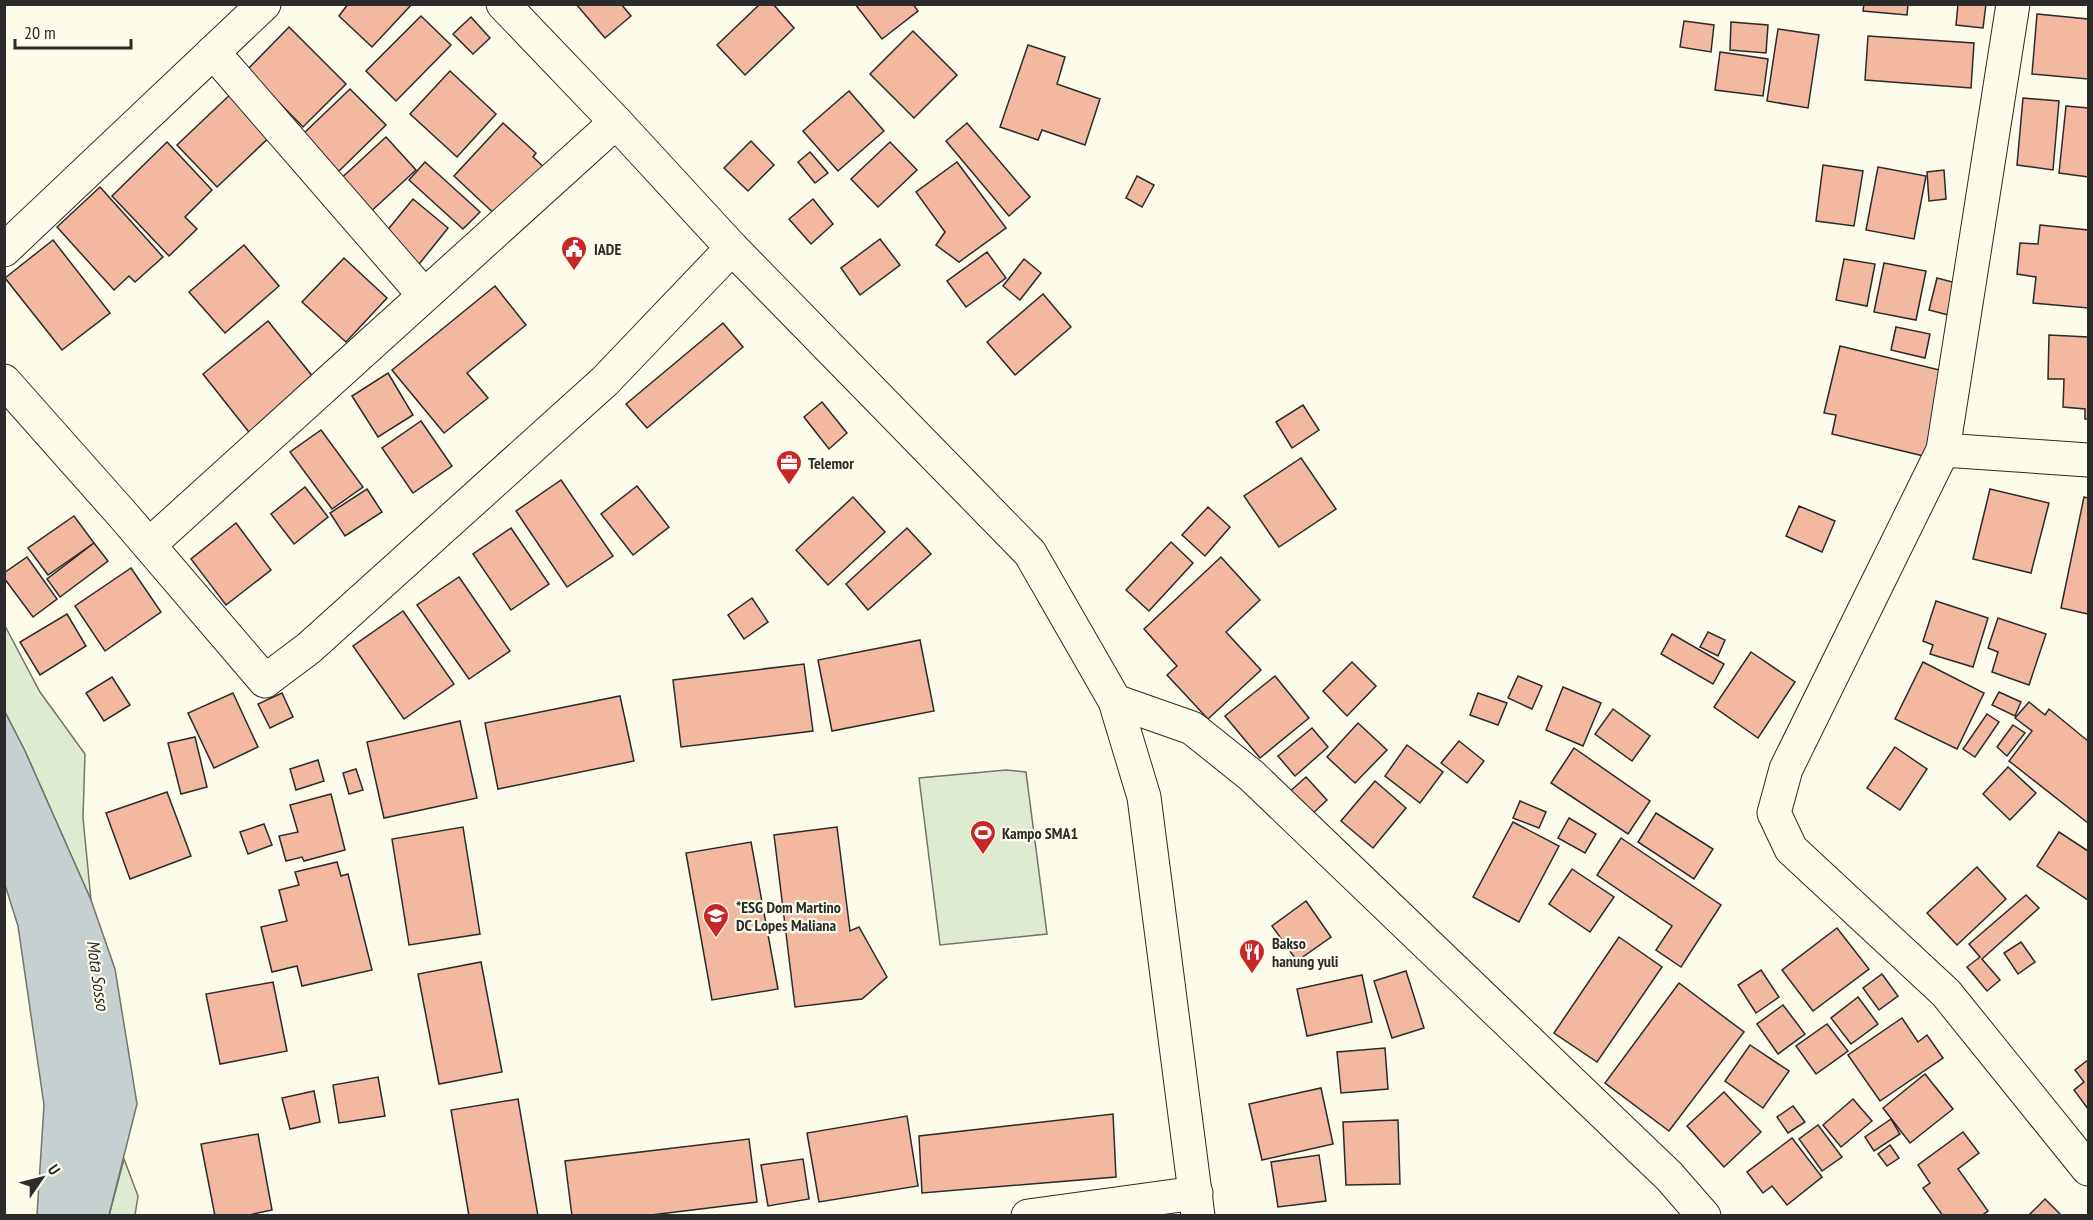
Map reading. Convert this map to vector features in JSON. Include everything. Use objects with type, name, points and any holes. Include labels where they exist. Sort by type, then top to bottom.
[{"type":"street","points":[[4,250],[264,4]]},
{"type":"street","points":[[502,4],[616,122],[732,248],[1030,553],[1114,701],[1144,797],[1197,1204],[1028,1215]]},
{"type":"street","points":[[2013,4],[1942,450],[1786,769],[1774,813],[1791,849],[1946,993],[2088,1169]]},
{"type":"street","points":[[213,52],[424,295]]},
{"type":"street","points":[[149,545],[616,122]]},
{"type":"street","points":[[4,381],[265,681],[309,648],[605,381],[732,248]]},
{"type":"street","points":[[1942,450],[2088,460]]},
{"type":"street","points":[[1114,701],[1192,728],[1252,776],[1669,1176],[1704,1215]]},
{"type":"green space","points":[[4,624],[40,692],[85,754],[83,818],[91,900],[25,751],[5,712]]},
{"type":"green space","name":"Kampo SMA1","points":[[1006,770],[1026,772],[1047,934],[940,945],[919,778]]},
{"type":"green space","points":[[124,1159],[138,1196],[135,1215],[109,1216]]},
{"type":"water","name":"Mota Sosso","points":[[5,712],[25,751],[91,900],[115,969],[137,1104],[109,1215],[37,1215],[44,1105],[18,926],[5,885]]},
{"type":"building","points":[[348,4],[412,4],[372,47],[339,16]]},
{"type":"building","points":[[576,4],[621,4],[631,16],[605,38]]},
{"type":"building","points":[[760,4],[773,4],[794,28],[745,75],[717,45]]},
{"type":"building","points":[[855,4],[913,4],[918,11],[882,39]]},
{"type":"building","points":[[1864,4],[1908,4],[1907,15],[1863,11]]},
{"type":"building","points":[[1958,4],[1986,4],[1983,28],[1956,25]]},
{"type":"building","points":[[2037,14],[2088,19],[2088,79],[2032,74]]},
{"type":"building","points":[[421,16],[451,45],[396,101],[366,71]]},
{"type":"building","points":[[471,17],[490,38],[473,54],[453,34]]},
{"type":"building","points":[[1684,21],[1714,25],[1711,52],[1680,47]]},
{"type":"building","points":[[1731,22],[1768,25],[1766,53],[1730,50]]},
{"type":"building","points":[[289,27],[346,84],[303,127],[247,70]]},
{"type":"building","points":[[1778,29],[1819,35],[1808,108],[1767,101]]},
{"type":"building","points":[[913,31],[957,75],[914,118],[870,74]]},
{"type":"building","points":[[1868,36],[1974,43],[1971,88],[1865,80]]},
{"type":"building","points":[[1028,45],[1065,57],[1057,84],[1100,99],[1085,145],[1042,130],[1038,140],[1000,127]]},
{"type":"building","points":[[1720,52],[1768,59],[1763,96],[1715,90]]},
{"type":"building","points":[[450,71],[496,114],[457,157],[410,114]]},
{"type":"building","points":[[236,89],[276,131],[217,187],[177,145]]},
{"type":"building","points":[[350,89],[386,125],[338,172],[302,135]]},
{"type":"building","points":[[849,91],[884,131],[838,171],[803,131]]},
{"type":"building","points":[[2023,98],[2059,101],[2053,170],[2017,165]]},
{"type":"building","points":[[2066,106],[2088,108],[2088,177],[2059,173]]},
{"type":"building","points":[[503,123],[536,153],[533,157],[547,170],[501,220],[454,176]]},
{"type":"building","points":[[967,123],[1030,197],[1009,216],[946,141]]},
{"type":"building","points":[[386,137],[416,170],[366,216],[336,183]]},
{"type":"building","points":[[751,141],[774,165],[748,191],[724,168]]},
{"type":"building","points":[[167,142],[212,190],[185,217],[197,229],[169,256],[112,196]]},
{"type":"building","points":[[890,142],[917,170],[878,207],[851,179]]},
{"type":"building","points":[[810,152],[828,173],[815,183],[798,162]]},
{"type":"building","points":[[425,162],[480,212],[463,229],[409,180]]},
{"type":"building","points":[[957,162],[1006,228],[959,262],[936,245],[945,232],[916,192]]},
{"type":"building","points":[[1823,165],[1863,171],[1854,226],[1816,221]]},
{"type":"building","points":[[1878,167],[1926,176],[1914,239],[1866,230]]},
{"type":"building","points":[[1944,170],[1946,199],[1929,201],[1927,172]]},
{"type":"building","points":[[1137,176],[1154,185],[1142,207],[1126,198]]},
{"type":"building","points":[[100,187],[163,257],[135,282],[129,276],[114,290],[57,227]]},
{"type":"building","points":[[413,199],[448,228],[416,268],[381,238]]},
{"type":"building","points":[[813,199],[833,224],[811,244],[789,219]]},
{"type":"building","points":[[2040,225],[2088,230],[2088,308],[2033,303],[2036,277],[2017,274],[2020,243],[2038,244]]},
{"type":"building","points":[[880,239],[900,265],[860,295],[841,268]]},
{"type":"building","points":[[53,240],[110,313],[62,350],[5,278]]},
{"type":"building","points":[[244,245],[279,286],[225,333],[189,292]]},
{"type":"building","points":[[987,252],[1006,278],[966,307],[947,281]]},
{"type":"building","points":[[344,258],[387,298],[346,342],[302,302]]},
{"type":"building","points":[[1024,259],[1041,273],[1020,300],[1003,286]]},
{"type":"building","points":[[1844,259],[1875,264],[1867,306],[1836,300]]},
{"type":"building","points":[[1884,263],[1926,271],[1916,320],[1874,312]]},
{"type":"building","points":[[1937,278],[1960,284],[1952,316],[1929,310]]},
{"type":"building","points":[[495,286],[526,325],[467,373],[488,398],[444,433],[392,370]]},
{"type":"building","points":[[1043,294],[1071,327],[1015,375],[987,342]]},
{"type":"building","points":[[268,321],[318,383],[252,436],[203,374]]},
{"type":"building","points":[[723,323],[743,347],[647,428],[626,404]]},
{"type":"building","points":[[1896,327],[1930,334],[1925,358],[1891,350]]},
{"type":"building","points":[[2049,335],[2088,337],[2088,419],[2085,419],[2085,409],[2063,407],[2064,379],[2048,379]]},
{"type":"building","points":[[1840,346],[1952,373],[1932,458],[1832,434],[1836,415],[1824,413]]},
{"type":"building","points":[[388,373],[413,415],[378,437],[352,396]]},
{"type":"building","points":[[822,402],[847,433],[829,449],[804,417]]},
{"type":"building","points":[[1303,405],[1319,430],[1292,448],[1276,422]]},
{"type":"building","points":[[421,421],[452,466],[413,493],[382,448]]},
{"type":"building","points":[[321,430],[363,487],[332,509],[290,452]]},
{"type":"building","points":[[1301,458],[1336,509],[1279,547],[1244,496]]},
{"type":"building","points":[[561,480],[613,556],[567,587],[516,511]]},
{"type":"building","points":[[637,486],[669,527],[633,555],[601,514]]},
{"type":"building","points":[[305,487],[328,517],[294,544],[271,514]]},
{"type":"building","points":[[367,489],[382,512],[345,536],[330,513]]},
{"type":"building","points":[[1990,489],[2049,503],[2031,573],[1973,559]]},
{"type":"building","points":[[853,497],[885,532],[828,585],[796,550]]},
{"type":"building","points":[[2084,497],[2088,498],[2088,614],[2061,608]]},
{"type":"building","points":[[1799,506],[1835,521],[1822,552],[1786,536]]},
{"type":"building","points":[[1208,507],[1230,527],[1205,556],[1182,535]]},
{"type":"building","points":[[74,516],[94,543],[48,575],[28,548]]},
{"type":"building","points":[[236,523],[271,570],[226,605],[191,559]]},
{"type":"building","points":[[511,528],[549,584],[511,610],[473,554]]},
{"type":"building","points":[[907,528],[931,554],[868,610],[846,584]]},
{"type":"building","points":[[1171,542],[1193,563],[1149,611],[1126,590]]},
{"type":"building","points":[[94,543],[108,561],[60,597],[47,579]]},
{"type":"building","points":[[27,557],[57,599],[33,617],[4,578],[4,573]]},
{"type":"building","points":[[1221,557],[1260,600],[1226,632],[1261,670],[1208,719],[1167,675],[1177,666],[1144,629]]},
{"type":"building","points":[[131,568],[161,612],[105,651],[75,606]]},
{"type":"building","points":[[459,577],[510,651],[469,679],[417,605]]},
{"type":"building","points":[[752,598],[768,622],[744,639],[728,615]]},
{"type":"building","points":[[1936,601],[1988,618],[1973,667],[1930,654],[1933,645],[1923,641]]},
{"type":"building","points":[[403,611],[454,684],[404,719],[353,646]]},
{"type":"building","points":[[67,614],[86,646],[40,675],[20,642]]},
{"type":"building","points":[[1998,618],[2046,634],[2029,685],[1992,672],[1998,652],[1988,648]]},
{"type":"building","points":[[1708,632],[1725,640],[1718,656],[1700,647]]},
{"type":"building","points":[[1672,634],[1724,664],[1713,684],[1661,654]]},
{"type":"building","points":[[920,640],[934,711],[832,731],[818,660]]},
{"type":"building","points":[[1751,652],[1795,682],[1758,738],[1714,707]]},
{"type":"building","points":[[1352,662],[1376,686],[1347,716],[1323,691]]},
{"type":"building","points":[[1923,662],[1984,693],[1957,749],[1895,719]]},
{"type":"building","points":[[804,664],[813,731],[681,747],[673,680]]},
{"type":"building","points":[[1275,676],[1309,718],[1260,758],[1225,716]]},
{"type":"building","points":[[1518,676],[1542,686],[1532,709],[1508,698]]},
{"type":"building","points":[[112,677],[130,705],[104,721],[86,693]]},
{"type":"building","points":[[1563,687],[1601,703],[1583,746],[1546,730]]},
{"type":"building","points":[[1999,692],[2021,702],[2015,716],[1992,705]]},
{"type":"building","points":[[233,693],[258,747],[214,768],[188,713]]},
{"type":"building","points":[[282,693],[293,717],[270,728],[258,704]]},
{"type":"building","points":[[1478,693],[1507,703],[1498,725],[1470,715]]},
{"type":"building","points":[[620,696],[634,761],[498,789],[485,723]]},
{"type":"building","points":[[2029,702],[2045,715],[2049,709],[2088,741],[2088,823],[2009,761],[2032,731],[2015,718]]},
{"type":"building","points":[[1613,709],[1650,736],[1632,761],[1595,734]]},
{"type":"building","points":[[1987,714],[1999,722],[1975,757],[1963,749]]},
{"type":"building","points":[[460,721],[477,798],[384,818],[367,742]]},
{"type":"building","points":[[1358,723],[1387,750],[1355,783],[1327,757]]},
{"type":"building","points":[[2013,725],[2025,733],[2007,756],[1997,747]]},
{"type":"building","points":[[1312,728],[1328,747],[1295,776],[1278,756]]},
{"type":"building","points":[[195,737],[207,787],[181,794],[168,743]]},
{"type":"building","points":[[1459,741],[1484,761],[1467,783],[1441,763]]},
{"type":"building","points":[[1407,745],[1443,772],[1420,803],[1385,776]]},
{"type":"building","points":[[1895,747],[1927,769],[1900,810],[1867,788]]},
{"type":"building","points":[[1574,748],[1650,801],[1628,834],[1551,783]]},
{"type":"building","points":[[318,760],[324,781],[296,790],[290,769]]},
{"type":"building","points":[[2008,767],[2036,793],[2010,820],[1983,794]]},
{"type":"building","points":[[356,769],[363,790],[349,794],[343,773]]},
{"type":"building","points":[[1306,777],[1327,800],[1308,818],[1287,794]]},
{"type":"building","points":[[1375,781],[1406,808],[1373,848],[1341,821]]},
{"type":"building","points":[[167,792],[191,856],[130,879],[106,813]]},
{"type":"building","points":[[331,794],[345,850],[304,861],[302,857],[286,861],[279,836],[298,832],[290,805]]},
{"type":"building","points":[[1520,801],[1546,812],[1539,828],[1513,818]]},
{"type":"building","points":[[1656,813],[1713,849],[1694,879],[1638,842]]},
{"type":"building","points":[[1569,818],[1596,834],[1585,853],[1558,838]]},
{"type":"building","points":[[1513,822],[1559,846],[1519,922],[1473,897]]},
{"type":"building","points":[[264,824],[272,845],[248,854],[240,832]]},
{"type":"building","points":[[463,827],[480,934],[409,945],[392,839]]},
{"type":"building","points":[[837,827],[850,931],[859,927],[887,977],[862,999],[795,1007],[774,835]]},
{"type":"building","points":[[2059,832],[2088,851],[2088,900],[2037,866]]},
{"type":"building","points":[[1621,838],[1721,905],[1681,967],[1656,950],[1672,926],[1597,875]]},
{"type":"building","points":[[751,842],[778,989],[712,1000],[686,853]]},
{"type":"building","points":[[337,862],[341,876],[348,874],[372,970],[302,986],[297,966],[272,972],[261,927],[287,921],[279,890],[299,885],[295,872]]},
{"type":"building","points":[[1977,867],[2006,899],[1957,945],[1927,913]]},
{"type":"building","points":[[1572,869],[1614,897],[1590,932],[1549,904]]},
{"type":"building","points":[[2026,895],[2039,908],[1982,959],[2000,980],[1987,991],[1967,967],[1980,957],[1969,944]]},
{"type":"building","points":[[1306,901],[1331,937],[1297,961],[1272,926]]},
{"type":"building","points":[[1837,928],[1869,969],[1813,1011],[1782,970]]},
{"type":"building","points":[[1619,937],[1662,967],[1597,1062],[1554,1033]]},
{"type":"building","points":[[2021,942],[2035,962],[2018,974],[2004,953]]},
{"type":"building","points":[[481,962],[502,1072],[439,1084],[418,974]]},
{"type":"building","points":[[1761,970],[1779,997],[1756,1013],[1738,985]]},
{"type":"building","points":[[1406,971],[1424,1028],[1392,1038],[1374,981]]},
{"type":"building","points":[[1882,974],[1898,996],[1879,1010],[1863,988]]},
{"type":"building","points":[[1362,975],[1372,1022],[1307,1036],[1297,989]]},
{"type":"building","points":[[273,982],[287,1051],[220,1064],[206,994]]},
{"type":"building","points":[[1679,983],[1744,1032],[1669,1131],[1605,1083]]},
{"type":"building","points":[[1858,997],[1878,1024],[1851,1044],[1831,1018]]},
{"type":"building","points":[[1783,1005],[1805,1034],[1778,1054],[1757,1024]]},
{"type":"building","points":[[1902,1018],[1918,1042],[1927,1035],[1943,1058],[1880,1101],[1848,1055]]},
{"type":"building","points":[[1827,1024],[1848,1051],[1816,1074],[1796,1046]]},
{"type":"building","points":[[1750,1045],[1789,1071],[1763,1108],[1725,1081]]},
{"type":"building","points":[[1385,1048],[1388,1089],[1341,1093],[1337,1052]]},
{"type":"building","points":[[2088,1060],[2088,1109],[2074,1090],[2084,1082],[2075,1070]]},
{"type":"building","points":[[1925,1074],[1953,1109],[1910,1143],[1883,1108]]},
{"type":"building","points":[[378,1077],[385,1116],[339,1123],[333,1085]]},
{"type":"building","points":[[1321,1088],[1333,1144],[1262,1160],[1249,1104]]},
{"type":"building","points":[[314,1091],[320,1122],[290,1129],[282,1098]]},
{"type":"building","points":[[1724,1092],[1761,1132],[1724,1167],[1687,1126]]},
{"type":"building","points":[[518,1099],[538,1216],[469,1216],[451,1110]]},
{"type":"building","points":[[1853,1099],[1872,1121],[1841,1147],[1823,1125]]},
{"type":"building","points":[[1793,1106],[1805,1122],[1788,1133],[1777,1117]]},
{"type":"building","points":[[1113,1114],[1116,1177],[922,1193],[919,1136]]},
{"type":"building","points":[[907,1116],[918,1186],[819,1202],[807,1133]]},
{"type":"building","points":[[1891,1119],[1900,1134],[1874,1151],[1865,1137]]},
{"type":"building","points":[[1398,1120],[1400,1184],[1346,1185],[1343,1122]]},
{"type":"building","points":[[1818,1125],[1842,1157],[1822,1171],[1799,1139]]},
{"type":"building","points":[[1963,1132],[1979,1153],[1958,1169],[1988,1211],[1981,1216],[1943,1216],[1923,1188],[1930,1183],[1918,1165]]},
{"type":"building","points":[[258,1134],[272,1210],[244,1216],[215,1216],[201,1144]]},
{"type":"building","points":[[1792,1138],[1822,1177],[1787,1205],[1772,1186],[1763,1193],[1747,1172]]},
{"type":"building","points":[[749,1139],[757,1202],[643,1216],[572,1216],[565,1161]]},
{"type":"building","points":[[1890,1145],[1899,1158],[1887,1166],[1878,1154]]},
{"type":"building","points":[[1319,1155],[1326,1201],[1278,1207],[1271,1162]]},
{"type":"building","points":[[803,1159],[809,1199],[768,1206],[761,1165]]},
{"type":"building","points":[[2045,1199],[2062,1216],[2028,1216]]},
{"type":"place","name":"IADE","points":[[574,272]]},
{"type":"place","name":"Telemor","points":[[789,486]]},
{"type":"place","name":"Kampo SMA1","points":[[983,856]]},
{"type":"place","name":"*ESG Dom Martino DC Lopes Maliana","points":[[716,939]]},
{"type":"place","name":"Bakso hanung yuli","points":[[1252,975]]}]
